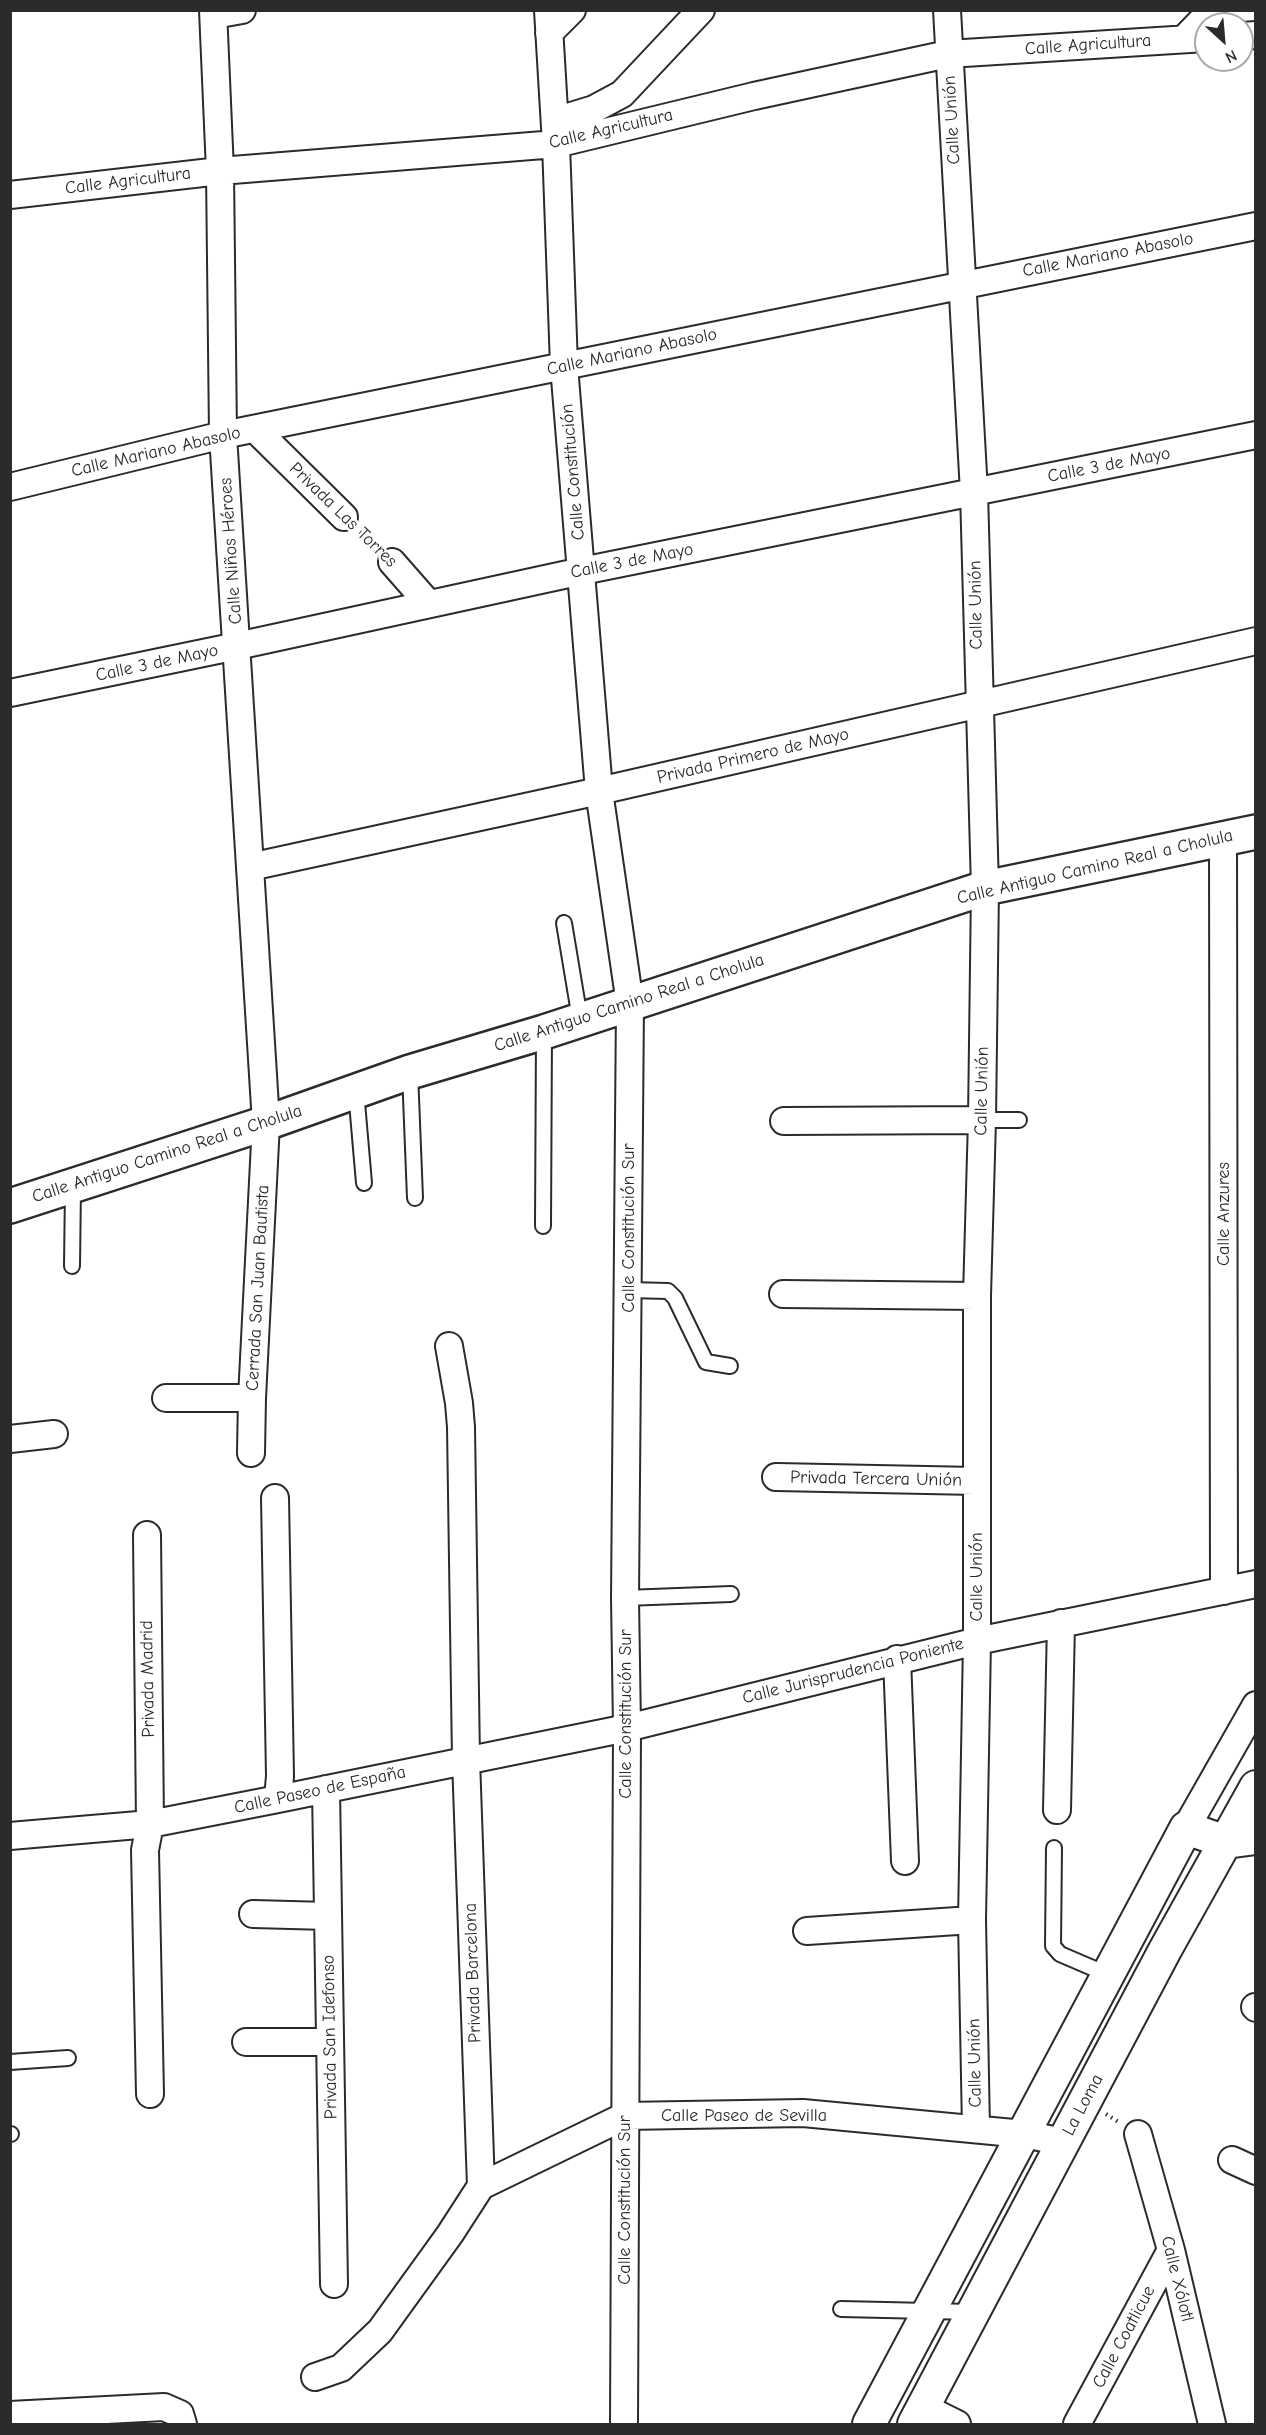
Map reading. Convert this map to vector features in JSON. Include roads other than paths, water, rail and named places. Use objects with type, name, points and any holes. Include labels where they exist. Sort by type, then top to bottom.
[{"type":"main road","name":"Calle Antiguo Camino Real a Cholula","points":[[10,1206],[266,1123],[410,1072],[544,1032],[985,888],[1256,832]]},
{"type":"street","points":[[214,13],[242,10]]},
{"type":"street","points":[[549,22],[572,10]]},
{"type":"street","points":[[556,132],[622,94],[702,10]]},
{"type":"street","name":"Calle Unión","points":[[947,10],[974,492],[985,888],[977,1296],[977,1641],[972,1920],[976,2129]]},
{"type":"street","name":"Calle Niños Héroes","points":[[214,13],[220,171],[223,435],[266,1123]]},
{"type":"street","name":"Calle Constitución","points":[[549,22],[556,132],[564,366],[599,791],[630,1004]]},
{"type":"street","name":"Calle Agricultura","points":[[10,195],[556,132],[754,96],[948,54],[1194,38]]},
{"type":"street","name":"Calle Mariano Abasolo","points":[[10,487],[223,435],[1256,226]]},
{"type":"street","name":"Privada Las Torres","points":[[255,429],[344,517]]},
{"type":"street","name":"Calle 3 de Mayo","points":[[10,693],[582,571],[1256,435]]},
{"type":"street","name":"Privada Las Torres","points":[[392,562],[428,603]]},
{"type":"street","name":"Privada Primero de Mayo","points":[[250,867],[599,791],[1256,641]]},
{"type":"street","name":"Calle Anzures","points":[[1223,837],[1224,1591]]},
{"type":"street","name":"Calle Constitución Sur","points":[[624,2424],[630,1004]]},
{"type":"street","points":[[784,1121],[982,1120]]},
{"type":"street","name":"Cerrada San Juan Bautista","points":[[251,1454],[266,1123]]},
{"type":"street","points":[[783,1294],[977,1296]]},
{"type":"street","name":"Privada Barcelona","points":[[449,1346],[461,1427],[466,1759],[481,2186]]},
{"type":"street","points":[[166,1398],[252,1398]]},
{"type":"street","points":[[10,1439],[54,1434]]},
{"type":"street","name":"Privada Tercera Unión","points":[[776,1478],[976,1481]]},
{"type":"street","points":[[275,1498],[280,1776],[278,1799]]},
{"type":"street","name":"Privada Madrid","points":[[147,1534],[150,1824],[145,1851],[150,2094]]},
{"type":"street","name":"Calle Jurisprudencia Poniente","points":[[627,1728],[897,1659],[1256,1584]]},
{"type":"street","points":[[1057,1810],[1061,1623]]},
{"type":"street","points":[[897,1659],[905,1861]]},
{"type":"street","points":[[868,2424],[931,2310],[1186,1828],[1256,1705]]},
{"type":"street","name":"Calle Paseo de España","points":[[10,1836],[150,1824],[627,1728]]},
{"type":"street","name":"La Loma","points":[[919,2416],[1165,1950],[1241,1840],[1256,1787]]},
{"type":"street","name":"Privada San Idefonso","points":[[326,1789],[334,2284]]},
{"type":"street","points":[[1186,1828],[1241,1840]]},
{"type":"street","points":[[253,1914],[328,1916]]},
{"type":"street","points":[[807,1931],[972,1920]]},
{"type":"street","points":[[246,2042],[330,2042]]},
{"type":"street","name":"Calle Paseo de Sevilla","points":[[481,2186],[625,2116],[803,2113],[1024,2134],[1063,2142]]},
{"type":"street","name":"Calle Xólotl","points":[[1138,2134],[1171,2250],[1212,2424]]},
{"type":"street","points":[[1232,2160],[1256,2171]]},
{"type":"street","points":[[315,2377],[342,2368],[380,2331],[450,2234],[481,2186]]},
{"type":"street","name":"Calle Coatlicue","points":[[1077,2424],[1171,2250]]},
{"type":"street","points":[[17,2418],[164,2407],[180,2414],[183,2424]]},
{"type":"street","points":[[919,2416],[957,2424]]},
{"type":"lane","points":[[564,923],[580,1019]]},
{"type":"lane","points":[[543,1226],[544,1032]]},
{"type":"lane","points":[[410,1072],[415,1198]]},
{"type":"lane","points":[[356,1091],[364,1183]]},
{"type":"lane","points":[[982,1120],[1018,1120]]},
{"type":"lane","points":[[72,1266],[73,1186]]},
{"type":"lane","points":[[629,1290],[668,1291],[675,1298],[706,1362],[730,1366]]},
{"type":"lane","points":[[626,1598],[731,1594]]},
{"type":"lane","points":[[1054,1848],[1053,1946],[1059,1954],[1109,1975]]},
{"type":"lane","points":[[10,2062],[68,2058]]},
{"type":"lane","points":[[841,2309],[973,2312]]}]
